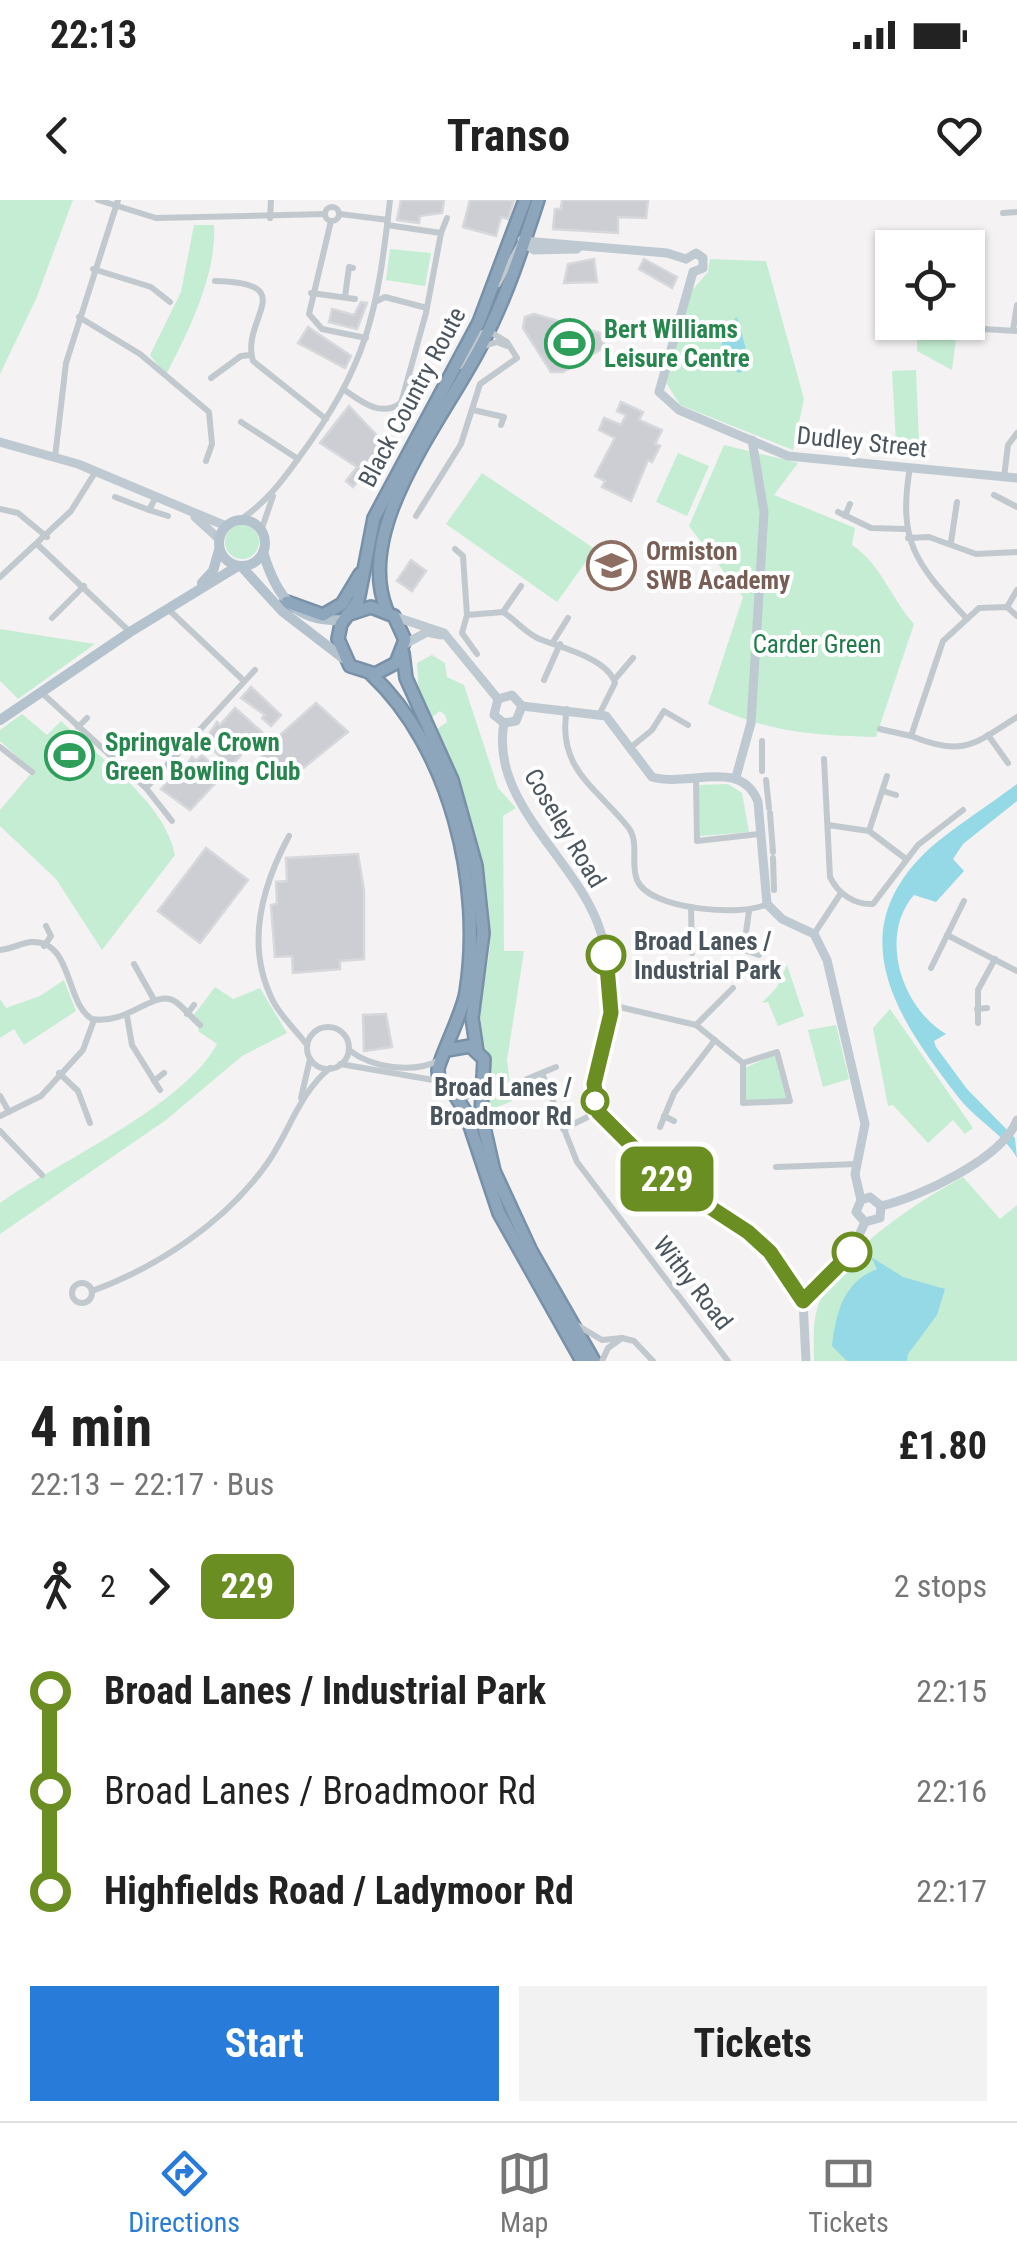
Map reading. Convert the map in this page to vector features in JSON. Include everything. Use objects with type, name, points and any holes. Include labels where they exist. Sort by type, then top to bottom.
[{"type":"highway","name":"Black Country Route","points":[[345,617],[358,602],[374,518],[466,353],[524,200]]},
{"type":"highway","name":"Black Country Route","points":[[392,614],[376,568],[389,517],[489,331],[538,200]]},
{"type":"highway","points":[[287,602],[315,613],[334,610],[362,570]]},
{"type":"highway","points":[[404,648],[391,668],[371,674],[355,670],[343,658],[338,638],[345,617],[365,608],[392,614],[404,648],[406,678],[452,780],[476,866],[483,933],[472,1018],[478,1051],[486,1066],[481,1114],[494,1171],[531,1251],[594,1361]]},
{"type":"highway","points":[[371,674],[413,719],[434,767],[464,867],[470,967],[458,1026],[443,1055],[440,1081],[453,1092],[465,1112],[499,1213],[582,1361]]},
{"type":"highway","points":[[443,1055],[460,1045],[478,1051]]},
{"type":"highway","points":[[453,1092],[468,1093],[482,1083]]},
{"type":"main road","points":[[191,594],[209,577],[226,526],[240,520],[261,531],[272,582],[287,602],[316,620],[345,617]]},
{"type":"main road","points":[[219,544],[228,562],[240,566],[282,611],[343,658]]},
{"type":"main road","points":[[0,720],[167,608],[240,566],[255,562],[263,552]]},
{"type":"street","points":[[98,200],[156,218],[328,218],[340,214],[440,233]]},
{"type":"street","points":[[270,200],[270,218]]},
{"type":"street","points":[[240,520],[273,494],[346,392],[377,301],[390,200]]},
{"type":"street","points":[[332,203],[340,214]]},
{"type":"street","points":[[332,203],[327,251],[309,314],[316,325],[366,338]]},
{"type":"street","points":[[55,458],[66,362],[115,204]]},
{"type":"street","points":[[1003,212],[1017,212]]},
{"type":"street","points":[[346,392],[378,409],[390,410],[401,404],[427,308],[440,233],[447,218]]},
{"type":"street","points":[[515,229],[534,250],[604,248],[668,253],[686,259],[693,272],[703,268],[703,258],[696,253],[686,259]]},
{"type":"street","points":[[493,289],[524,241]]},
{"type":"street","points":[[516,265],[528,256],[604,248]]},
{"type":"street","points":[[345,297],[349,267],[353,268]]},
{"type":"street","points":[[93,269],[152,287],[170,302]]},
{"type":"street","name":"Dudley Street","points":[[693,272],[659,392],[678,410],[794,457],[1017,478]]},
{"type":"street","points":[[216,281],[251,283],[261,292],[263,305],[252,355]]},
{"type":"street","points":[[312,293],[355,298]]},
{"type":"street","points":[[377,301],[385,298],[427,308]]},
{"type":"street","points":[[985,329],[1015,331],[1017,305]]},
{"type":"street","points":[[79,317],[140,354],[209,412],[212,444],[206,460]]},
{"type":"street","points":[[416,516],[461,444],[477,390],[486,378],[514,364],[512,349],[489,331],[479,334],[466,353]]},
{"type":"street","points":[[466,353],[497,342],[512,349]]},
{"type":"street","points":[[211,378],[241,356],[252,355],[326,419]]},
{"type":"street","points":[[473,410],[504,417],[501,425]]},
{"type":"street","points":[[241,422],[298,459]]},
{"type":"street","points":[[1004,477],[1008,445],[1017,432]]},
{"type":"street","points":[[736,777],[748,743],[764,512],[752,440]]},
{"type":"street","points":[[0,442],[96,471],[226,526]]},
{"type":"street","points":[[910,468],[905,529],[908,538],[924,572],[966,619]]},
{"type":"street","points":[[0,576],[38,546],[71,511],[96,471]]},
{"type":"street","points":[[261,531],[273,494]]},
{"type":"street","points":[[994,495],[1017,507]]},
{"type":"street","points":[[149,510],[156,496]]},
{"type":"street","points":[[115,497],[168,516]]},
{"type":"street","points":[[951,542],[956,502]]},
{"type":"street","points":[[850,504],[842,514],[871,528],[905,529]]},
{"type":"street","points":[[0,509],[18,514],[46,537]]},
{"type":"street","points":[[190,512],[219,544]]},
{"type":"street","points":[[908,538],[925,536],[951,542],[976,554],[1017,552]]},
{"type":"street","points":[[38,546],[130,632]]},
{"type":"street","points":[[454,550],[465,553],[467,616],[462,632],[477,654]]},
{"type":"street","points":[[52,618],[84,586]]},
{"type":"street","points":[[503,612],[521,586]]},
{"type":"street","points":[[1007,607],[1017,590]]},
{"type":"street","points":[[911,736],[944,641],[966,619],[989,605],[1007,607],[1017,616]]},
{"type":"street","points":[[167,608],[244,680]]},
{"type":"street","points":[[467,616],[503,612],[536,637],[556,643],[615,679]]},
{"type":"street","points":[[392,614],[427,624],[448,637],[498,699]]},
{"type":"street","points":[[544,680],[568,618]]},
{"type":"street","points":[[404,648],[427,632],[448,637]]},
{"type":"street","points":[[600,713],[615,679],[633,658]]},
{"type":"street","points":[[146,788],[255,670]]},
{"type":"street","points":[[42,694],[146,788],[172,821]]},
{"type":"street","points":[[498,699],[512,695],[522,706],[600,713],[612,721],[652,777],[736,777],[755,796],[767,904],[782,919],[814,934],[827,960],[865,1124],[855,1184],[861,1200],[856,1212],[865,1222]]},
{"type":"street","points":[[498,699],[494,715],[504,724],[516,721],[522,706]]},
{"type":"street","points":[[568,708],[566,750],[574,769],[634,836],[636,878],[640,886],[691,908],[749,911],[767,904]]},
{"type":"street","points":[[630,748],[652,730],[664,711],[688,724]]},
{"type":"street","points":[[880,729],[958,749],[1017,717]]},
{"type":"street","points":[[78,728],[87,718]]},
{"type":"street","name":"Coseley Road","points":[[504,724],[502,754],[508,774],[589,906],[605,951],[611,1006],[594,1084],[598,1112]]},
{"type":"street","points":[[988,735],[1008,763]]},
{"type":"street","points":[[748,743],[761,743],[774,890]]},
{"type":"street","points":[[0,747],[32,772]]},
{"type":"street","points":[[838,767],[824,763],[830,877],[840,893],[856,900],[873,904],[906,859],[963,810]]},
{"type":"street","points":[[869,831],[887,776]]},
{"type":"street","points":[[696,778],[697,841],[771,828]]},
{"type":"street","points":[[882,791],[896,796]]},
{"type":"street","points":[[755,796],[767,792]]},
{"type":"street","points":[[828,824],[869,831],[906,859]]},
{"type":"street","points":[[288,836],[265,884],[260,944],[272,999],[307,1045],[310,1060],[298,1108]]},
{"type":"street","points":[[762,876],[774,875]]},
{"type":"street","points":[[814,934],[840,893]]},
{"type":"street","points":[[930,968],[964,901]]},
{"type":"street","points":[[691,908],[692,953]]},
{"type":"street","points":[[749,911],[740,947],[759,955]]},
{"type":"street","points":[[46,926],[51,936]]},
{"type":"street","points":[[947,935],[1017,971]]},
{"type":"street","points":[[51,936],[61,936]]},
{"type":"street","points":[[44,946],[51,936]]},
{"type":"street","points":[[0,950],[31,942],[44,946],[61,959],[78,1004],[94,1020]]},
{"type":"street","points":[[978,1023],[978,990],[994,959]]},
{"type":"street","points":[[134,964],[153,998]]},
{"type":"street","points":[[696,1024],[733,988]]},
{"type":"street","points":[[94,1020],[127,1016],[153,998],[174,1000],[200,1025]]},
{"type":"street","points":[[187,1014],[194,1005]]},
{"type":"street","points":[[611,1006],[625,1005],[696,1024],[743,1063]]},
{"type":"street","points":[[977,1009],[987,1008]]},
{"type":"street","points":[[127,1016],[132,1045],[160,1090]]},
{"type":"street","points":[[0,1116],[40,1096],[83,1050],[94,1020]]},
{"type":"street","points":[[293,1026],[339,1030],[348,1049],[369,1061],[397,1067],[443,1055]]},
{"type":"street","points":[[307,1045],[316,1030]]},
{"type":"street","points":[[660,1127],[674,1093],[715,1040]]},
{"type":"street","points":[[340,1064],[348,1049]]},
{"type":"street","points":[[777,1052],[790,1101],[743,1103],[743,1063],[777,1052]]},
{"type":"street","points":[[310,1060],[330,1068]]},
{"type":"street","points":[[92,1291],[172,1250],[215,1220],[266,1166],[314,1081],[330,1068],[340,1064],[440,1081]]},
{"type":"street","points":[[527,1079],[556,1067]]},
{"type":"street","points":[[59,1073],[78,1091],[90,1123]]},
{"type":"street","name":"Withy Road","points":[[542,1073],[562,1128],[593,1186],[728,1361]]},
{"type":"street","points":[[154,1081],[164,1074]]},
{"type":"street","points":[[0,1096],[9,1112]]},
{"type":"street","points":[[562,1128],[598,1112],[662,1176],[748,1232],[770,1252],[803,1301],[806,1361]]},
{"type":"street","points":[[664,1116],[674,1121]]},
{"type":"street","points":[[881,1206],[919,1194],[1000,1145],[1015,1127]]},
{"type":"street","points":[[0,1132],[42,1175]]},
{"type":"street","points":[[35,1164],[44,1156]]},
{"type":"street","points":[[776,1167],[857,1164]]},
{"type":"street","points":[[861,1200],[870,1197],[881,1206]]},
{"type":"street","points":[[865,1222],[877,1220],[881,1206]]},
{"type":"street","points":[[803,1301],[852,1252],[865,1222]]},
{"type":"street","points":[[576,1324],[602,1340],[634,1341],[652,1361]]},
{"type":"street","points":[[602,1361],[608,1348],[622,1338]]},
{"type":"green space","points":[[0,200],[73,200],[36,299],[0,374]]},
{"type":"green space","points":[[194,225],[214,225],[211,263],[199,303],[166,375],[150,355],[181,292]]},
{"type":"green space","points":[[390,249],[431,253],[425,286],[386,280]]},
{"type":"green space","points":[[710,259],[766,261],[804,399],[793,450],[680,405],[665,381],[689,294],[708,272]]},
{"type":"green space","points":[[917,340],[956,340],[952,370],[917,351]]},
{"type":"green space","points":[[916,370],[919,442],[896,443],[892,371]]},
{"type":"green space","name":"Carder Green","points":[[724,445],[798,463],[774,495],[855,528],[852,545],[878,571],[914,624],[876,737],[790,731],[708,704],[743,597],[689,526]]},
{"type":"green space","points":[[678,453],[709,466],[687,516],[656,502]]},
{"type":"green space","points":[[482,473],[595,549],[557,602],[446,524]]},
{"type":"green space","points":[[242,525],[254,530],[259,542],[254,554],[242,559],[230,554],[225,542],[230,530]]},
{"type":"green space","points":[[0,629],[95,644],[18,699],[0,681]]},
{"type":"green space","points":[[432,655],[445,663],[447,677],[464,685],[498,788],[516,808],[503,816],[504,951],[524,951],[507,1060],[512,1101],[488,1111],[490,1072],[480,1013],[490,946],[486,883],[466,805],[437,729],[447,722],[445,715],[440,711],[431,718],[419,697],[417,663]]},
{"type":"green space","points":[[22,714],[47,735],[61,721],[145,799],[169,836],[175,855],[102,950],[56,879],[0,826],[0,810],[33,771],[0,741],[0,730]]},
{"type":"green space","points":[[728,784],[742,793],[749,832],[700,836],[698,785]]},
{"type":"green space","points":[[787,965],[804,1016],[778,1026],[768,1002],[762,1003],[777,987]]},
{"type":"green space","points":[[64,980],[76,1011],[24,1045],[14,1029],[0,1038],[0,999],[6,1008],[40,996]]},
{"type":"green space","points":[[215,987],[233,999],[260,988],[287,1033],[242,1056],[166,1120],[0,1234],[0,1203],[118,1131],[201,1067],[217,1044],[198,1031],[200,1023],[194,1015]]},
{"type":"green space","points":[[890,1009],[973,1128],[965,1134],[953,1120],[928,1143],[893,1105],[888,1106],[873,1028]]},
{"type":"green space","points":[[836,1025],[849,1079],[823,1087],[808,1030]]},
{"type":"green space","points":[[775,1054],[790,1095],[785,1100],[746,1102],[745,1068]]},
{"type":"green space","points":[[963,1177],[1000,1219],[1017,1205],[1017,1361],[814,1361],[818,1306],[842,1267],[901,1215]]},
{"type":"water","points":[[737,317],[751,367],[739,373],[726,366],[721,356],[723,329]]},
{"type":"water","points":[[1017,784],[1017,801],[963,844],[953,859],[964,871],[936,902],[914,895],[903,912],[897,950],[900,970],[917,1007],[946,1034],[934,1041],[936,1047],[967,1089],[1015,1138],[1017,1158],[959,1098],[915,1037],[887,975],[882,943],[887,912],[902,880],[930,848]]},
{"type":"water","points":[[871,1257],[903,1277],[945,1289],[937,1315],[907,1361],[847,1361],[832,1346],[843,1300],[856,1282],[877,1269]]},
{"type":"building","points":[[401,200],[444,200],[442,213],[420,216],[419,223],[397,220]]},
{"type":"building","points":[[470,200],[514,200],[508,219],[501,217],[496,236],[463,227]]},
{"type":"building","points":[[562,200],[648,200],[646,218],[618,217],[618,233],[553,229],[555,209],[561,209]]},
{"type":"building","points":[[594,259],[597,282],[564,283],[568,264]]},
{"type":"building","points":[[644,259],[677,277],[672,288],[639,269]]},
{"type":"building","points":[[361,302],[367,303],[357,329],[329,322],[332,309],[354,315]]},
{"type":"building","name":"Bert Williams Leisure Centre","points":[[534,314],[600,333],[605,347],[563,372],[551,372],[523,328],[525,317]]},
{"type":"building","points":[[308,327],[351,356],[345,368],[298,343]]},
{"type":"building","name":"Ormiston SWB Academy","points":[[621,402],[643,412],[639,420],[662,430],[655,444],[660,446],[652,462],[648,460],[631,501],[602,487],[605,481],[595,476],[615,438],[599,430],[604,418],[621,425],[626,415],[617,411]]},
{"type":"building","points":[[349,406],[386,445],[382,454],[386,457],[369,486],[360,479],[353,487],[346,481],[357,467],[320,443]]},
{"type":"building","points":[[411,560],[426,571],[412,591],[397,581]]},
{"type":"building","points":[[251,687],[281,715],[271,726],[262,718],[265,715],[241,698]]},
{"type":"building","points":[[316,703],[348,732],[286,782],[260,753]]},
{"type":"building","points":[[235,708],[262,732],[231,766],[204,742],[217,722],[220,725]]},
{"type":"building","points":[[202,755],[223,775],[190,810],[161,789],[171,778],[175,782],[192,757],[196,761]]},
{"type":"building","points":[[206,848],[248,880],[200,943],[158,911]]},
{"type":"building","points":[[358,854],[364,891],[364,959],[340,961],[340,969],[293,973],[292,956],[275,957],[271,905],[277,904],[276,882],[287,881],[286,858]]},
{"type":"building","points":[[386,1014],[392,1047],[364,1051],[363,1015]]},
{"type":"bus line","name":"229","points":[[606,955],[611,1013],[593,1092],[605,1123],[662,1176],[748,1232],[770,1252],[803,1301],[816,1293],[852,1252]]},
{"type":"place","name":"Bert Williams Leisure Centre","points":[[569,343]]},
{"type":"place","name":"Ormiston SWB Academy","points":[[611,565]]},
{"type":"place","name":"Springvale Crown Green Bowling Club","points":[[70,756]]},
{"type":"place","name":"Broad Lanes / Industrial Park","points":[[606,955]]},
{"type":"place","name":"Broad Lanes / Broadmoor Rd","points":[[595,1101]]}]
